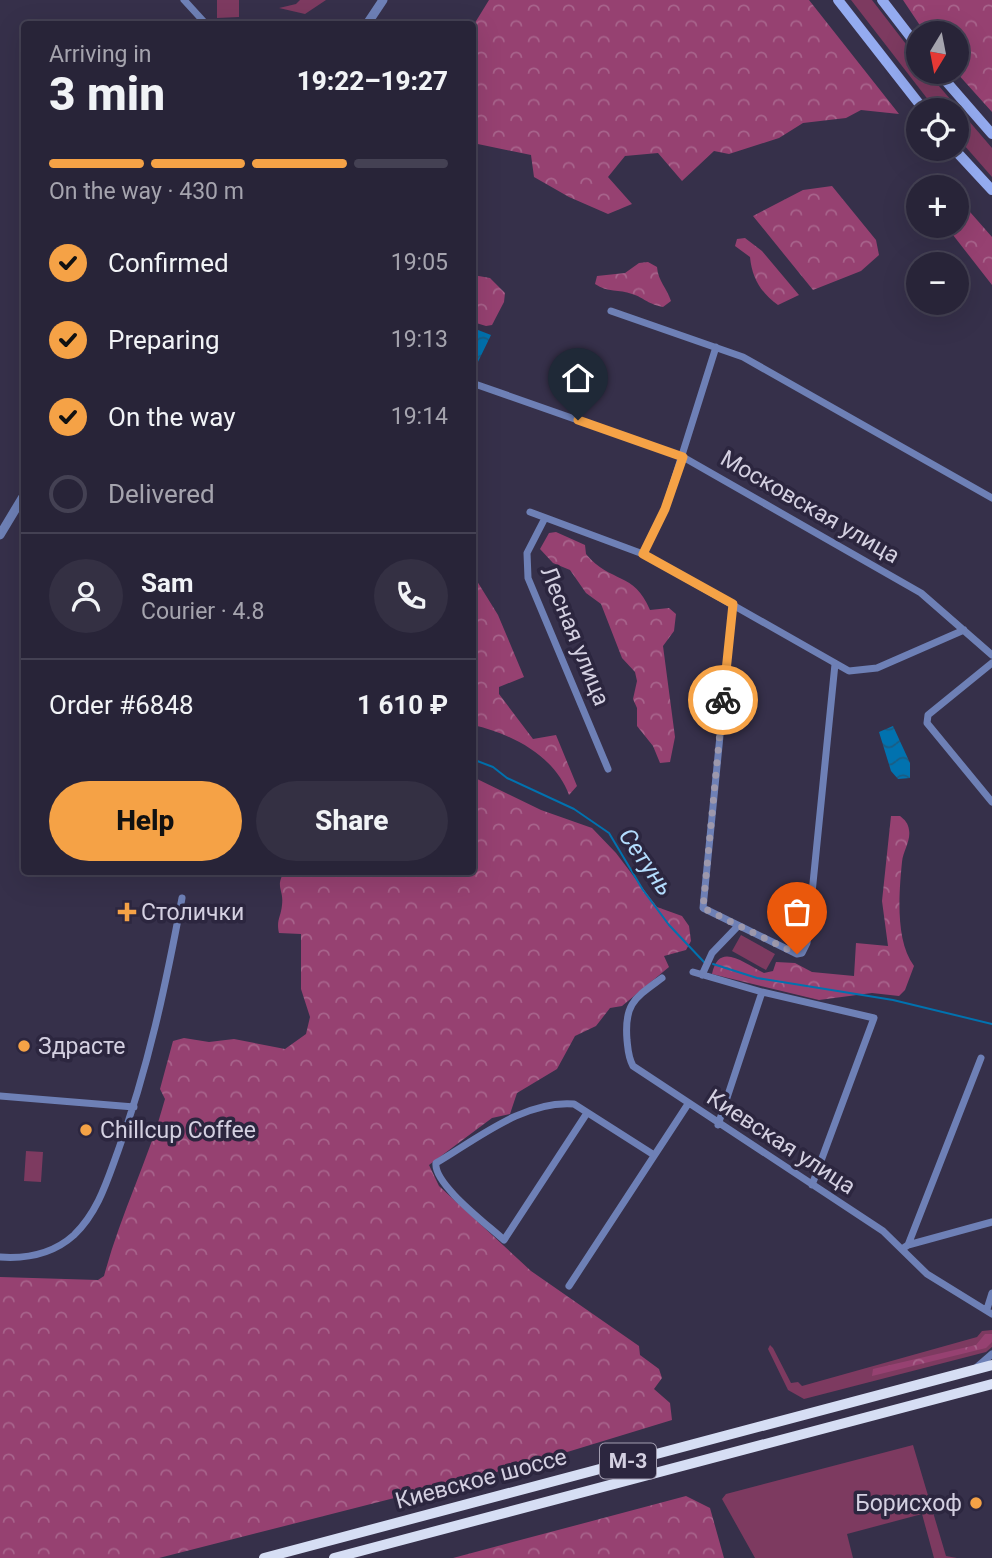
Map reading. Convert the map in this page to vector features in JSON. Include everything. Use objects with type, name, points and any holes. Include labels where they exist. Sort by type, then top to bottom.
[{"type":"highway","name":"Киевское шоссе","points":[[264,1558],[992,1365]]},
{"type":"highway","name":"Киевское шоссе","points":[[334,1558],[979,1387],[992,1386]]},
{"type":"main road","points":[[838,0],[915,98]]},
{"type":"main road","points":[[881,0],[906,32]]},
{"type":"main road","points":[[948,84],[992,134]]},
{"type":"main road","points":[[965,161],[992,190]]},
{"type":"street","points":[[184,0],[203,21]]},
{"type":"street","points":[[369,21],[383,0]]},
{"type":"street","points":[[611,311],[743,357],[992,498]]},
{"type":"street","points":[[643,554],[665,509],[716,347]]},
{"type":"street","name":"Московская улица","points":[[476,384],[683,457],[913,588],[940,607],[991,651]]},
{"type":"street","points":[[0,535],[21,500]]},
{"type":"street","points":[[530,512],[643,554],[849,671],[867,671],[964,630]]},
{"type":"street","name":"Лесная улица","points":[[545,518],[527,554],[528,578],[608,769]]},
{"type":"street","points":[[733,604],[703,906],[705,910],[790,953],[797,954],[805,949],[835,664]]},
{"type":"street","points":[[992,663],[927,719],[929,727],[992,802]]},
{"type":"street","points":[[0,1257],[43,1253],[77,1231],[92,1213],[104,1189],[134,1107],[154,1033],[182,898]]},
{"type":"street","points":[[702,975],[712,953],[738,926]]},
{"type":"street","points":[[693,972],[762,992],[872,1017],[875,1021],[812,1185]]},
{"type":"street","name":"Киевская улица","points":[[662,978],[636,997],[627,1011],[628,1058],[640,1072],[883,1231],[905,1247],[927,1275],[990,1311]]},
{"type":"street","points":[[718,1125],[762,992]]},
{"type":"street","points":[[905,1247],[981,1058]]},
{"type":"street","points":[[0,1096],[134,1107]]},
{"type":"street","points":[[587,1113],[504,1240],[442,1183],[435,1169],[436,1163],[516,1116],[538,1108],[574,1104],[654,1155]]},
{"type":"street","points":[[569,1286],[688,1104]]},
{"type":"street","points":[[905,1247],[992,1222]]},
{"type":"street","points":[[990,1311],[992,1293]]},
{"type":"street","points":[[973,1370],[992,1354]]},
{"type":"shaded area","points":[[217,0],[239,0],[239,17],[217,18]]},
{"type":"shaded area","points":[[300,0],[326,0],[305,14],[279,8],[296,4]]},
{"type":"shaded area","points":[[851,0],[872,0],[906,44],[906,71]]},
{"type":"shaded area","points":[[916,84],[937,84],[949,98],[927,98]]},
{"type":"shaded area","points":[[969,121],[992,148],[992,177],[969,151]]},
{"type":"shaded area","points":[[741,935],[775,954],[766,970],[732,951]]},
{"type":"shaded area","points":[[26,1151],[43,1152],[41,1182],[24,1181]]},
{"type":"shaded area","points":[[992,1330],[992,1347],[986,1352],[804,1399],[788,1390],[768,1349],[770,1345],[773,1348],[791,1383],[798,1382],[802,1386],[977,1337],[982,1331]]},
{"type":"shaded area","points":[[913,1445],[946,1556],[957,1558],[934,1558],[922,1514],[847,1534],[853,1558],[755,1558],[722,1499],[726,1494]]},
{"type":"green space","points":[[489,0],[809,0],[899,114],[861,110],[846,118],[803,123],[779,138],[729,154],[714,151],[682,181],[658,153],[625,156],[608,177],[632,204],[608,214],[569,197],[534,177],[531,155],[476,144],[476,21]]},
{"type":"green space","points":[[903,0],[992,0],[992,112],[967,84],[970,84],[970,21],[917,21]]},
{"type":"green space","points":[[832,186],[876,240],[879,255],[861,271],[813,290],[753,216],[803,190]]},
{"type":"green space","points":[[969,211],[992,237],[992,285],[969,252],[955,238],[969,238]]},
{"type":"green space","points":[[745,238],[762,251],[799,295],[778,305],[767,295],[755,278],[750,257],[735,246],[737,239]]},
{"type":"green space","points":[[648,262],[657,267],[671,301],[663,307],[632,294],[604,289],[595,284],[597,276],[625,273],[639,263]]},
{"type":"green space","points":[[476,276],[490,278],[505,293],[504,302],[492,325],[476,323]]},
{"type":"green space","points":[[556,532],[585,545],[586,554],[595,563],[637,589],[650,610],[669,608],[676,614],[674,631],[663,646],[675,737],[670,762],[660,763],[653,746],[637,726],[637,708],[633,699],[637,681],[635,672],[622,658],[601,604],[586,593],[570,570],[553,563],[540,549],[549,533]]},
{"type":"green space","points":[[476,579],[498,615],[524,677],[499,687],[499,694],[533,739],[556,735],[577,786],[569,795],[554,769],[543,758],[517,741],[476,726]]},
{"type":"green space","points":[[476,778],[541,810],[592,828],[616,853],[657,907],[682,916],[689,926],[691,941],[686,950],[664,956],[669,967],[622,1006],[610,1008],[596,1026],[575,1036],[557,1069],[517,1093],[510,1114],[492,1118],[429,1165],[439,1186],[531,1271],[639,1346],[640,1355],[659,1369],[662,1378],[654,1389],[670,1403],[672,1420],[528,1464],[159,1558],[0,1558],[0,1277],[98,1280],[104,1276],[165,1099],[160,1089],[173,1041],[184,1038],[209,1042],[234,1039],[285,1049],[306,1034],[310,1017],[301,989],[301,934],[279,933],[282,900],[280,882],[283,875],[476,875]]},
{"type":"green space","points":[[891,816],[900,816],[903,819],[908,825],[909,834],[902,862],[900,916],[904,943],[914,966],[905,990],[899,996],[872,993],[819,1000],[712,974],[720,959],[733,957],[764,973],[773,971],[776,962],[795,963],[812,972],[854,976],[856,943],[888,946],[882,901]]},
{"type":"green space","points":[[985,1334],[992,1334],[992,1342],[986,1348],[872,1376],[873,1369],[976,1345]]},
{"type":"green space","points":[[686,1496],[710,1508],[724,1558],[453,1558]]},
{"type":"water","points":[[478,330],[491,335],[476,366]]},
{"type":"water","points":[[893,726],[910,763],[910,778],[898,779],[891,771],[879,732]]},
{"type":"waterway","name":"Сетунь","points":[[476,761],[574,809],[609,833],[643,890],[669,925],[704,962]]},
{"type":"waterway","name":"Сетунь","points":[[713,964],[757,978],[893,1000],[992,1024]]},
{"type":"way so far","points":[[723,700],[703,908],[790,953],[797,954]]},
{"type":"place","name":"Столички","points":[[127,912]]},
{"type":"place","name":"Здрасте","points":[[24,1046]]},
{"type":"place","name":"Chillcup Coffee","points":[[86,1130]]},
{"type":"place","name":"Борисхоф","points":[[976,1503]]},
{"type":"route","points":[[578,420],[683,457],[665,509],[643,554],[733,604],[723,700]]}]
